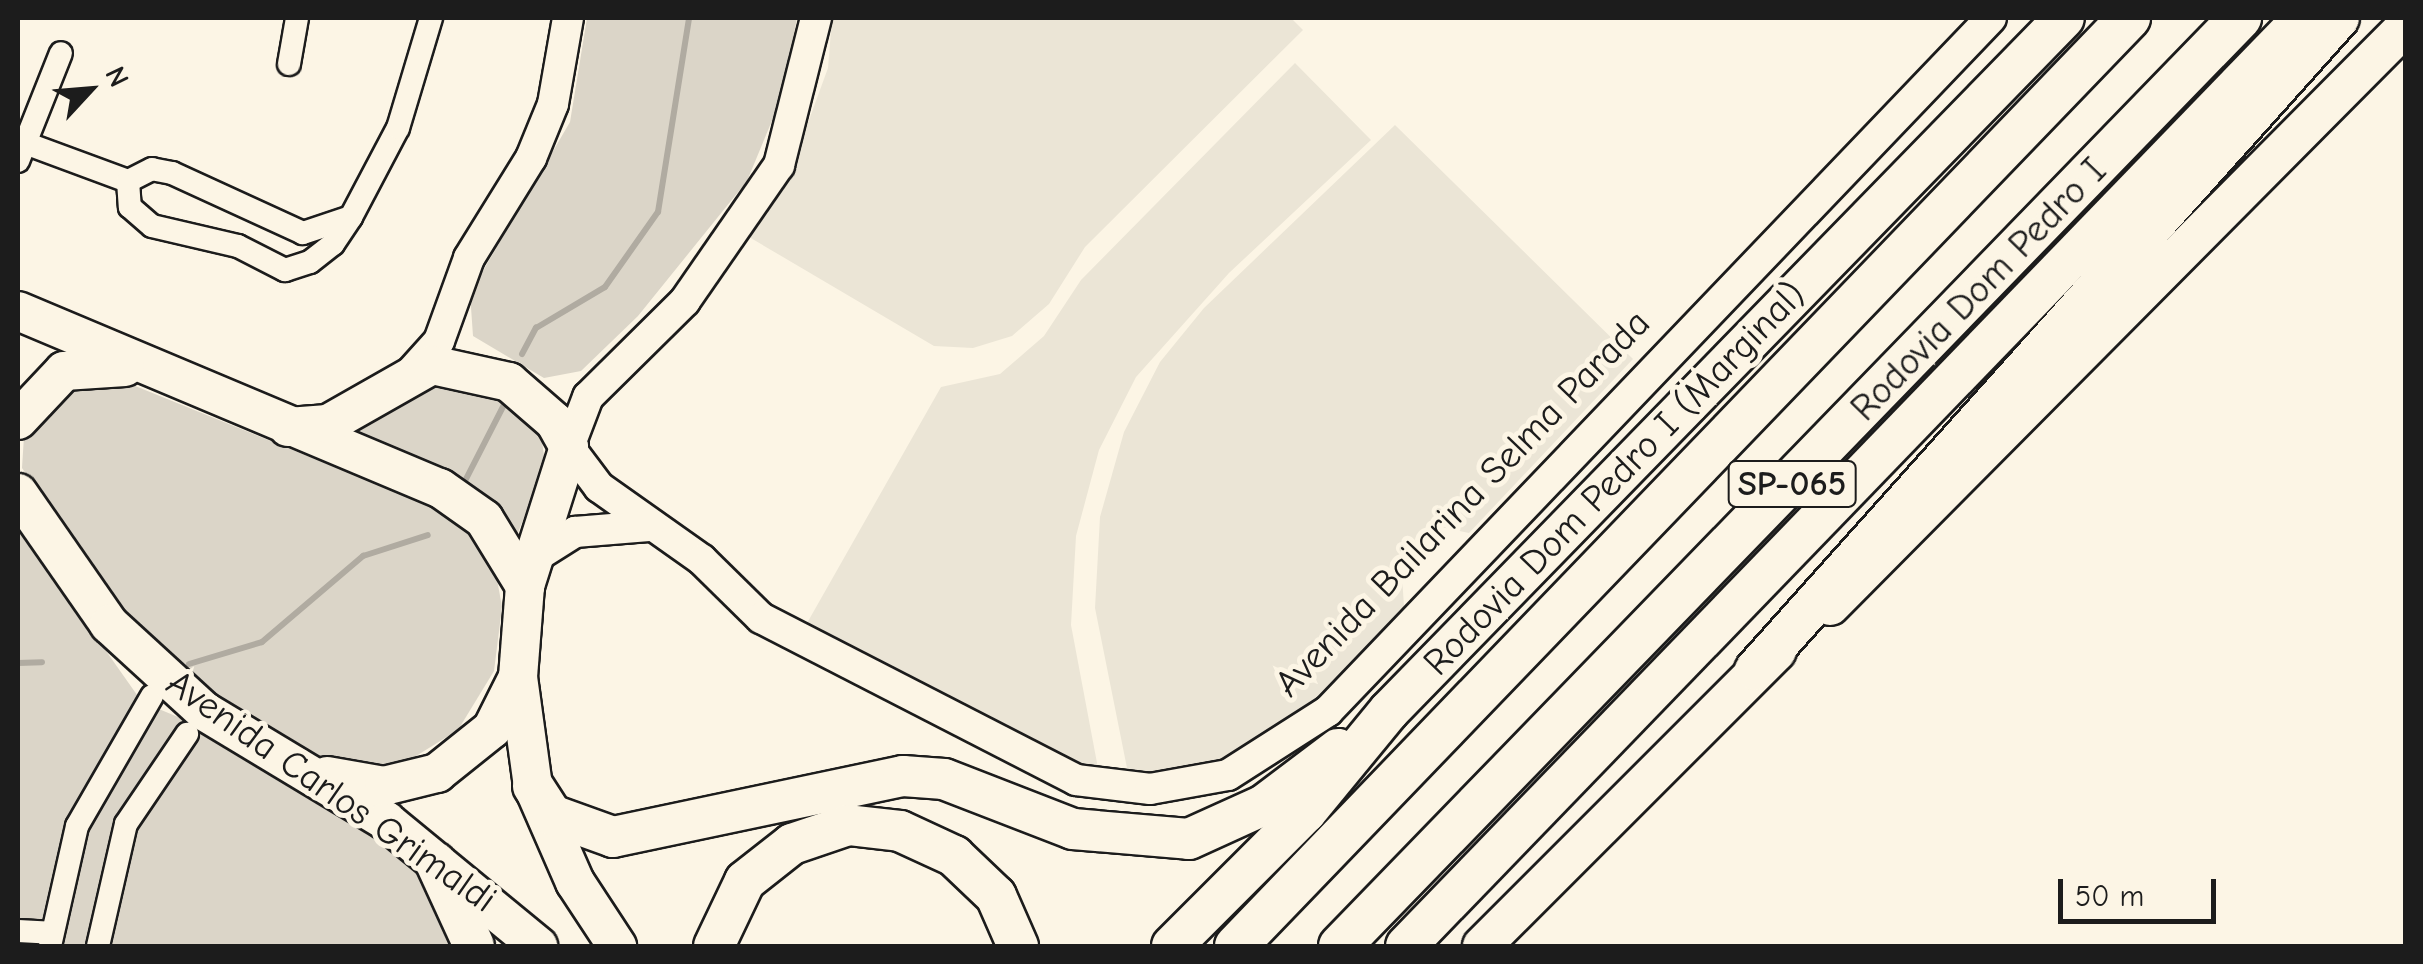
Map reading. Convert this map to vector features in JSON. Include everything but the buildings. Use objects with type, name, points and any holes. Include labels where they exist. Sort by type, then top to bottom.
[{"type":"highway","name":"Rodovia Dom Pedro I (Marginal)","points":[[1172,946],[1306,812],[1388,710],[2064,18]]},
{"type":"highway","name":"Rodovia Dom Pedro I","points":[[1236,946],[2129,18]]},
{"type":"highway","name":"Rodovia Dom Pedro I","points":[[1340,946],[2240,18]]},
{"type":"highway","name":"SP-065","points":[[1406,946],[2303,18]]},
{"type":"highway","points":[[1755,670],[2339,18]]},
{"type":"highway","points":[[532,786],[552,815],[613,838],[903,776],[944,779],[1073,829],[1188,839],[1264,805],[1388,710]]},
{"type":"highway","points":[[714,946],[745,882],[792,844],[848,825],[900,831],[954,856],[996,896],[1018,946]]},
{"type":"highway","points":[[436,863],[474,946]]},
{"type":"main road","points":[[1482,946],[1755,670],[1881,563],[2406,26]]},
{"type":"main road","points":[[18,311],[138,368],[440,488],[484,519],[528,573]]},
{"type":"main road","points":[[288,427],[328,424],[412,372],[463,366],[509,382],[555,422],[569,447],[528,573],[518,678],[532,786],[575,882],[617,946]]},
{"type":"main road","points":[[18,420],[64,371],[138,368]]},
{"type":"main road","name":"Avenida Carlos Grimaldi","points":[[18,493],[109,624],[204,712],[291,764],[436,863],[538,946]]},
{"type":"main road","points":[[291,764],[358,785],[438,773],[492,729],[518,678]]},
{"type":"street","points":[[289,64],[297,18]]},
{"type":"street","points":[[128,181],[130,208],[152,226],[238,246],[285,270],[333,244],[351,218],[398,128],[431,18]]},
{"type":"street","points":[[412,372],[440,341],[469,258],[530,158],[553,104],[568,18]]},
{"type":"street","points":[[569,447],[588,398],[685,301],[779,165],[816,18]]},
{"type":"street","name":"Avenida Bailarina Selma Parada","points":[[569,447],[599,487],[702,560],[761,618],[1076,780],[1150,789],[1228,774],[1328,712],[1991,18]]},
{"type":"street","points":[[61,54],[21,152],[128,181],[152,168],[172,173],[302,234],[351,218]]},
{"type":"street","points":[[528,573],[574,532],[650,526]]},
{"type":"street","points":[[18,931],[51,940],[77,826],[152,696]]},
{"type":"street","points":[[98,946],[126,824],[187,734]]},
{"type":"shaded area","points":[[587,18],[797,18],[781,99],[747,181],[638,316],[581,371],[544,378],[473,336],[470,293],[570,122]]},
{"type":"shaded area","points":[[832,18],[1291,18],[1303,30],[1085,247],[1049,304],[1012,336],[973,348],[934,346],[749,237],[790,172],[828,68]]},
{"type":"shaded area","points":[[1295,63],[1371,140],[1229,273],[1136,377],[1099,450],[1076,536],[1071,625],[1104,800],[798,639],[941,387],[1000,374],[1044,336],[1081,280]]},
{"type":"shaded area","points":[[1395,125],[1633,359],[1469,533],[1436,526],[1401,562],[1404,606],[1268,751],[1130,783],[1095,608],[1100,517],[1124,432],[1160,362],[1204,308]]},
{"type":"shaded area","points":[[113,377],[465,520],[495,568],[502,607],[494,671],[458,730],[395,769],[320,763],[227,711],[133,632],[22,468],[24,436],[58,389]]},
{"type":"shaded area","points":[[426,382],[494,388],[541,434],[545,463],[514,543],[343,426]]},
{"type":"shaded area","points":[[18,526],[142,702],[291,764],[456,893],[465,946],[18,946]]},
{"type":"waterway","points":[[522,354],[536,328],[605,287],[658,212],[689,18]]},
{"type":"waterway","points":[[465,481],[505,403]]},
{"type":"waterway","points":[[189,664],[262,642],[363,556],[428,535]]},
{"type":"waterway","points":[[18,663],[42,662]]}]
